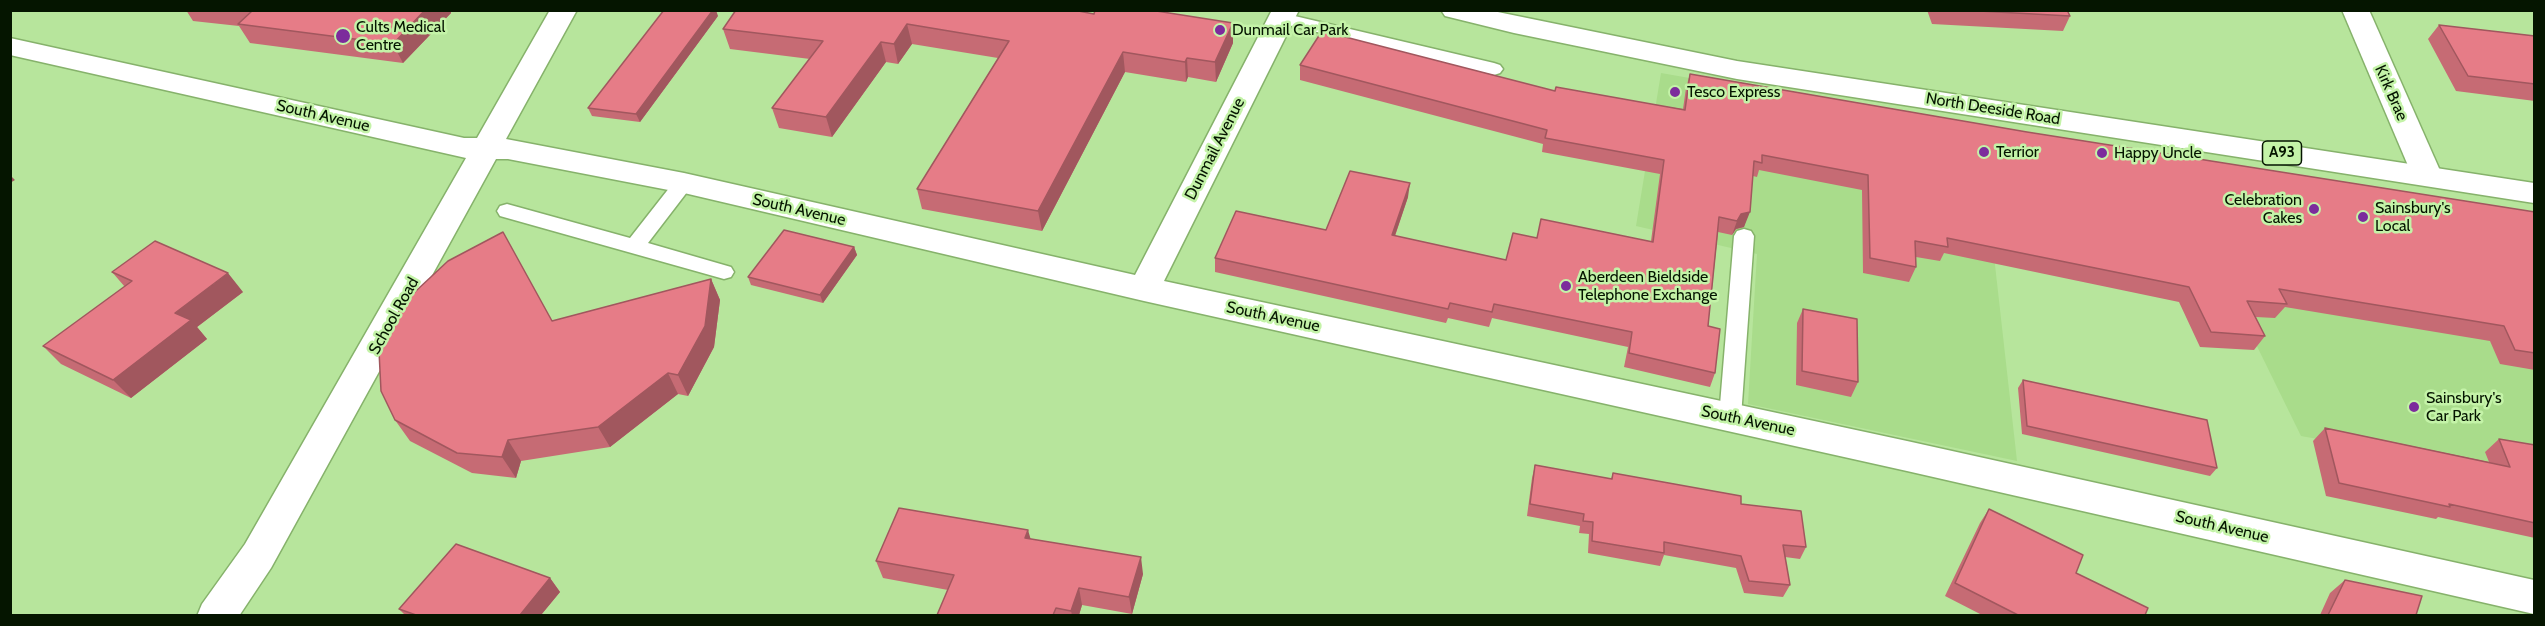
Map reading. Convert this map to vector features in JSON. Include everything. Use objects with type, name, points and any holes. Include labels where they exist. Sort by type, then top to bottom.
[{"type":"street","name":"School Road","points":[[216,615],[258,556],[564,10]]},
{"type":"street","name":"North Deeside Road","points":[[1454,10],[1514,25],[1737,70],[2535,193]]},
{"type":"street","name":"Kirk Brae","points":[[2355,10],[2427,175]]},
{"type":"street","name":"Dunmail Avenue","points":[[1144,289],[1284,14]]},
{"type":"street","name":"South Avenue","points":[[10,46],[464,148],[508,149],[684,183],[1144,289],[2535,597]]},
{"type":"lane","points":[[1284,14],[1494,69]]},
{"type":"lane","points":[[634,246],[684,183]]},
{"type":"lane","points":[[507,211],[724,272]]},
{"type":"lane","points":[[1730,417],[1744,236]]},
{"type":"shaded area","points":[[1661,73],[2534,226],[2534,450],[2523,476],[2301,436],[2199,228],[1994,256],[2017,461],[1748,404],[1757,254],[1636,226]]},
{"type":"building","points":[[249,10],[425,10],[393,44],[238,24],[252,11]]},
{"type":"building","points":[[664,10],[713,10],[636,114],[588,108]]},
{"type":"building","points":[[736,10],[1073,10],[1094,14],[1095,10],[1150,10],[1233,23],[1215,62],[1187,58],[1185,62],[1123,52],[1038,211],[917,189],[1009,41],[907,24],[894,44],[881,42],[826,117],[772,108],[823,41],[723,29]]},
{"type":"building","points":[[1961,10],[2067,10],[2070,16]]},
{"type":"building","points":[[2439,25],[2535,36],[2535,84],[2468,76]]},
{"type":"building","points":[[1322,31],[1555,91],[1556,87],[1685,110],[1690,74],[2027,132],[2535,212],[2535,353],[2515,350],[2504,326],[2279,289],[2287,304],[2247,301],[2265,336],[2211,332],[2189,287],[1947,238],[1948,247],[1915,241],[1916,267],[1870,258],[1868,175],[1762,155],[1762,163],[1754,161],[1750,212],[1741,214],[1737,221],[1719,217],[1708,326],[1720,329],[1715,373],[1629,353],[1632,332],[1494,304],[1492,312],[1450,303],[1448,309],[1215,258],[1236,211],[1326,230],[1350,171],[1410,183],[1392,235],[1506,260],[1513,233],[1537,238],[1541,219],[1653,242],[1664,160],[1545,138],[1547,130],[1300,65]]},
{"type":"building","points":[[784,230],[854,247],[820,295],[748,277]]},
{"type":"building","points":[[503,232],[552,321],[711,279],[705,326],[678,375],[668,373],[598,427],[508,440],[502,457],[457,453],[395,420],[381,391],[379,351],[403,303],[448,261]]},
{"type":"building","points":[[155,241],[228,273],[175,313],[191,320],[113,380],[43,346],[132,281],[112,272]]},
{"type":"building","points":[[1803,309],[1857,319],[1858,382],[1802,371]]},
{"type":"building","points":[[2023,380],[2207,420],[2217,468],[2027,426]]},
{"type":"building","points":[[2325,428],[2510,467],[2499,439],[2535,445],[2535,523],[2339,483]]},
{"type":"building","points":[[1535,465],[1612,479],[1613,473],[1741,496],[1741,504],[1801,511],[1806,547],[1783,545],[1790,585],[1749,581],[1741,556],[1664,542],[1664,553],[1592,541],[1593,522],[1583,521],[1584,514],[1530,504]]},
{"type":"building","points":[[899,508],[1028,530],[1025,538],[1141,557],[1129,597],[1079,588],[1071,611],[1056,608],[1053,615],[937,615],[954,575],[876,561]]},
{"type":"building","points":[[1989,509],[2083,555],[2076,573],[2148,608],[2145,615],[2018,615],[1955,583]]},
{"type":"building","points":[[456,544],[550,578],[520,615],[416,615],[399,609]]},
{"type":"building","points":[[2345,580],[2422,596],[2416,615],[2328,615]]},
{"type":"place","name":"Dunmail Car Park","points":[[1220,30]]},
{"type":"place","name":"Cults Medical Centre","points":[[343,36]]},
{"type":"place","name":"Tesco Express","points":[[1675,92]]},
{"type":"place","name":"Terrior","points":[[1984,152]]},
{"type":"place","name":"Happy Uncle","points":[[2102,153]]},
{"type":"place","name":"Celebration Cakes","points":[[2314,209]]},
{"type":"place","name":"Sainsbury's Local","points":[[2363,217]]},
{"type":"place","name":"Aberdeen Bieldside Telephone Exchange","points":[[1566,286]]},
{"type":"place","name":"Sainsbury's Car Park","points":[[2414,407]]}]
